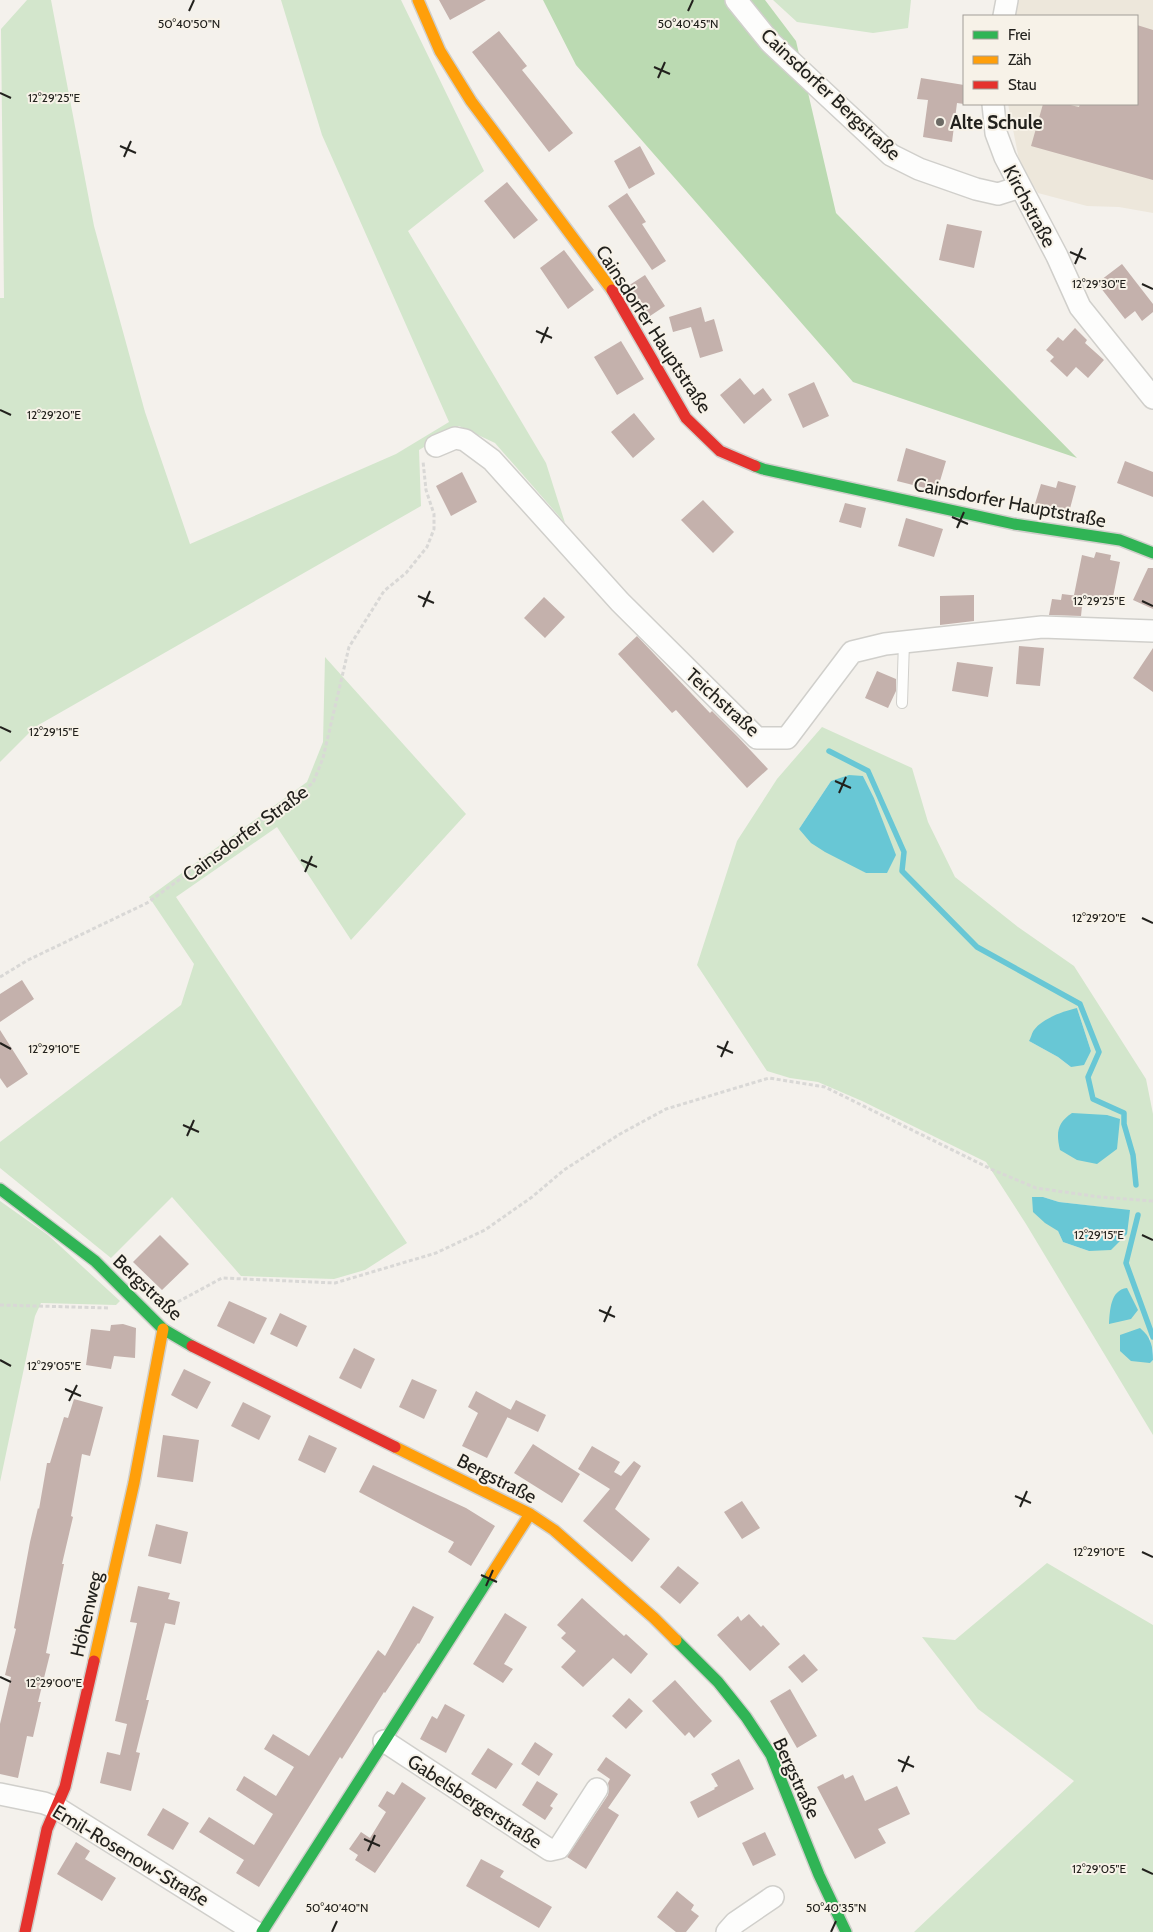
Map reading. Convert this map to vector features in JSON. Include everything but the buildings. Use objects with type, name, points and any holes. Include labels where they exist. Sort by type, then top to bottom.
[{"type":"street","name":"Cainsdorfer Hauptstraße","points":[[418,0],[440,51],[471,101],[609,284],[686,418],[720,451],[763,469],[1014,524],[1120,540],[1153,553]]},
{"type":"street","name":"Cainsdorfer Bergstraße","points":[[736,0],[770,42],[891,155],[919,169],[976,189],[998,194],[1020,188]]},
{"type":"street","points":[[1004,15],[1007,0]]},
{"type":"street","name":"Kirchstraße","points":[[994,105],[996,133],[1005,157],[1057,256],[1080,308],[1153,398]]},
{"type":"street","name":"Teichstraße","points":[[436,446],[455,438],[465,440],[492,460],[620,602],[757,738],[787,738],[852,652],[885,644],[1042,627],[1153,630]]},
{"type":"street","name":"Bergstraße","points":[[0,1189],[95,1261],[163,1329],[181,1340],[530,1514],[554,1530],[654,1618],[718,1682],[746,1717],[771,1755],[798,1817],[820,1876],[846,1932]]},
{"type":"street","name":"Höhenweg","points":[[25,1932],[47,1828],[65,1787],[132,1492],[163,1329]]},
{"type":"street","points":[[262,1932],[530,1514]]},
{"type":"street","name":"Gabelsbergerstraße","points":[[384,1741],[550,1850],[559,1848],[597,1789]]},
{"type":"street","name":"Emil-Rosenow-Straße","points":[[0,1794],[44,1803],[57,1808],[255,1932]]},
{"type":"street","points":[[727,1932],[735,1923],[773,1897]]},
{"type":"lane","points":[[902,702],[904,642]]},
{"type":"path","name":"Cainsdorfer Straße","points":[[0,977],[28,960],[147,903],[313,783],[324,758],[349,647],[384,592],[406,573],[427,548],[434,529],[434,514],[426,490],[422,465],[425,450],[436,446]]},
{"type":"path","points":[[153,1320],[162,1311],[222,1278],[335,1283],[436,1253],[485,1230],[532,1197],[564,1170],[620,1134],[666,1109],[769,1078],[825,1087],[993,1170],[1036,1188],[1100,1197],[1153,1201]]},
{"type":"path","points":[[0,1305],[100,1308],[123,1307],[137,1303]]},
{"type":"shaded area","points":[[1015,0],[1153,0],[1153,213],[1119,207],[1087,206],[1038,193],[1020,165],[1008,105],[1138,105],[1138,15],[1013,15]]},
{"type":"green space","points":[[27,0],[51,0],[94,226],[145,412],[190,544],[396,454],[449,422],[322,135],[281,0],[401,0],[484,171],[408,231],[546,463],[565,523],[495,443],[459,426],[419,450],[421,506],[35,727],[0,762],[0,298],[4,298],[1,29]]},
{"type":"green space","points":[[543,0],[765,0],[796,41],[836,213],[1077,458],[853,382],[576,65]]},
{"type":"green space","points":[[773,0],[911,0],[908,28],[873,33],[797,22]]},
{"type":"green space","points":[[325,657],[466,814],[351,940],[277,827],[176,897],[407,1243],[365,1270],[334,1279],[241,1276],[172,1197],[111,1258],[0,1168],[0,1142],[181,1005],[194,964],[149,897],[307,782],[323,742]]},
{"type":"green space","points":[[822,727],[912,768],[928,822],[955,877],[1018,927],[1074,966],[1146,1079],[1153,1114],[1153,1351],[1149,1336],[1150,1363],[1153,1360],[1153,1435],[1026,1224],[986,1162],[862,1101],[818,1082],[790,1078],[767,1071],[697,965],[737,841],[777,779]],"holes":[[[863,776],[874,798],[895,855],[866,873],[799,829],[831,781]],[[1077,1008],[1091,1051],[1071,1067],[1058,1057],[1029,1041]],[[1043,1197],[1059,1202],[1110,1208],[1089,1251],[1063,1242]]]},
{"type":"green space","points":[[0,1201],[48,1235],[120,1301],[116,1305],[41,1303],[35,1316],[0,1482]]},
{"type":"green space","points":[[1047,1563],[1153,1625],[1153,1932],[914,1932],[1074,1781],[978,1709],[922,1637],[955,1640]]},
{"type":"water","points":[[849,775],[863,776],[874,798],[896,855],[887,873],[866,873],[811,843],[799,829],[831,781]]},
{"type":"water","points":[[1077,1008],[1091,1051],[1084,1065],[1071,1067],[1058,1057],[1029,1041],[1033,1031],[1043,1022],[1060,1013]]},
{"type":"water","points":[[1072,1113],[1107,1115],[1120,1119],[1117,1149],[1097,1164],[1077,1160],[1060,1150],[1059,1129],[1063,1121]]},
{"type":"water","points":[[1032,1197],[1130,1210],[1127,1234],[1111,1250],[1089,1251],[1063,1242],[1058,1231],[1033,1212]]},
{"type":"water","points":[[1127,1288],[1138,1310],[1131,1319],[1109,1324],[1114,1297],[1121,1290]]},
{"type":"water","points":[[1140,1328],[1149,1338],[1152,1346],[1153,1360],[1150,1363],[1131,1361],[1120,1351],[1120,1335]]},
{"type":"waterway","points":[[829,751],[868,771],[904,852],[902,871],[977,947],[1080,1004],[1099,1052],[1088,1077],[1093,1099],[1124,1113],[1124,1124],[1133,1155],[1136,1185]]},
{"type":"waterway","points":[[1138,1215],[1126,1263],[1153,1337]]},
{"type":"traffic: fast","points":[[755,466],[1014,524],[1120,540],[1153,553]]},
{"type":"traffic: fast","points":[[0,1189],[95,1261],[163,1329],[192,1346]]},
{"type":"traffic: fast","points":[[262,1932],[491,1575]]},
{"type":"traffic: fast","points":[[676,1640],[718,1682],[746,1717],[771,1755],[819,1875],[846,1932]]},
{"type":"traffic: slow","points":[[418,0],[440,51],[471,101],[612,290]]},
{"type":"traffic: slow","points":[[94,1661],[134,1483],[163,1329]]},
{"type":"traffic: slow","points":[[395,1447],[530,1514],[554,1530],[654,1618],[676,1640]]},
{"type":"traffic: slow","points":[[491,1575],[530,1514]]},
{"type":"traffic: jam","points":[[612,290],[686,418],[720,451],[755,466]]},
{"type":"traffic: jam","points":[[192,1346],[395,1447]]},
{"type":"traffic: jam","points":[[25,1932],[47,1829],[65,1787],[94,1661]]},
{"type":"place","name":"Alte Schule","points":[[940,122]]}]
